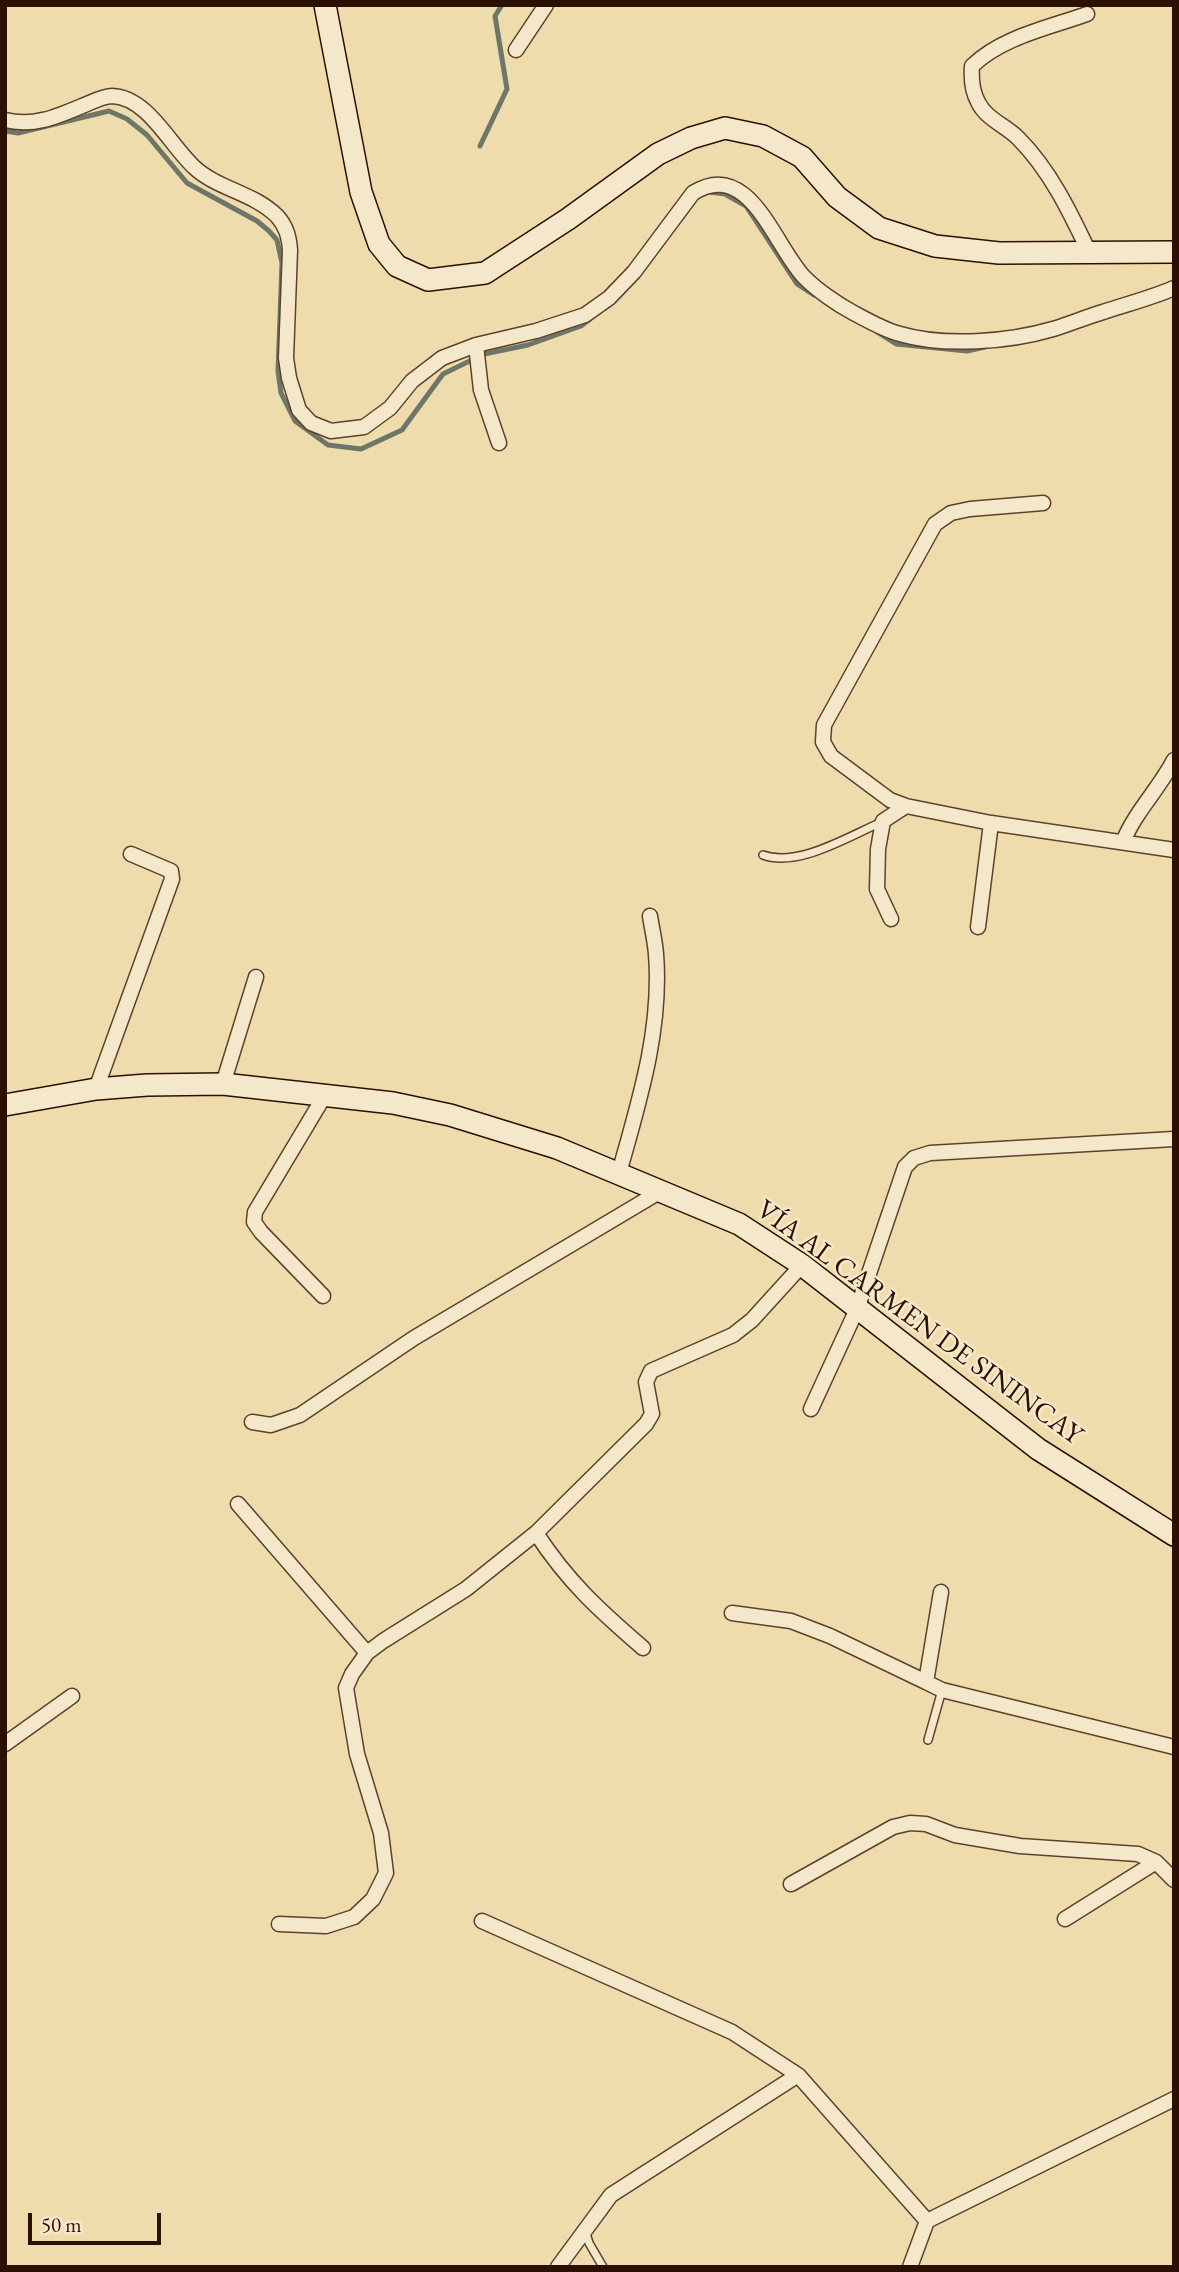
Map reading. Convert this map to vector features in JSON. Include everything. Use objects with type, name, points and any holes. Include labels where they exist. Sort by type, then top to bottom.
[{"type":"street","points":[[325,5],[361,192],[379,244],[397,266],[428,279],[485,273],[568,219],[658,154],[691,138],[725,128],[763,136],[802,157],[837,197],[879,228],[935,246],[999,253],[1174,252]]},
{"type":"street","points":[[516,50],[546,5]]},
{"type":"street","points":[[1087,14],[993,49],[972,66],[970,80],[978,104],[991,118],[1017,136],[1042,167],[1065,201],[1089,252]]},
{"type":"street","points":[[5,120],[28,123],[51,120],[91,102],[112,96],[132,102],[153,119],[194,167],[263,204],[275,215],[284,225],[289,238],[286,358],[289,378],[299,410],[311,423],[331,431],[364,427],[390,408],[412,381],[442,358],[476,345],[536,331],[585,315],[609,298],[634,272],[693,193],[714,184],[730,186],[745,194],[804,277],[849,311],[898,334],[926,340],[1006,338],[1051,330],[1174,288]]},
{"type":"street","points":[[476,345],[481,390],[499,443]]},
{"type":"street","points":[[1043,503],[970,509],[951,513],[935,524],[824,725],[823,741],[831,756],[890,800],[906,806],[990,823],[1174,850]]},
{"type":"street","points":[[1123,842],[1130,823],[1154,794],[1174,760]]},
{"type":"street","points":[[891,919],[877,889],[878,849],[883,821],[906,806]]},
{"type":"street","points":[[978,927],[990,823]]},
{"type":"street","points":[[96,1089],[172,879],[171,871],[131,855]]},
{"type":"street","points":[[619,1173],[650,1055],[656,1002],[656,954],[650,916]]},
{"type":"street","points":[[223,1084],[256,977]]},
{"type":"street","name":"VÍA AL CARMEN DE SININCAY","points":[[5,1105],[96,1089],[223,1084],[393,1103],[450,1115],[557,1148],[739,1224],[802,1265],[1038,1449],[1174,1535]]},
{"type":"street","points":[[323,1296],[254,1222],[255,1212],[325,1095]]},
{"type":"street","points":[[811,1409],[857,1309],[905,1167],[914,1158],[930,1153],[1174,1139]]},
{"type":"street","points":[[252,1422],[271,1425],[300,1415],[414,1338],[661,1191]]},
{"type":"street","points":[[279,1924],[326,1926],[354,1917],[373,1899],[386,1873],[382,1833],[357,1754],[346,1688],[366,1653],[466,1589],[536,1533],[646,1424],[652,1414],[646,1382],[651,1371],[733,1335],[752,1320],[802,1265]]},
{"type":"street","points":[[238,1504],[366,1653]]},
{"type":"street","points":[[536,1533],[554,1561],[586,1598],[643,1648]]},
{"type":"street","points":[[926,1682],[941,1592]]},
{"type":"street","points":[[732,1613],[791,1621],[830,1636],[942,1690],[1174,1746]]},
{"type":"street","points":[[5,1744],[72,1696]]},
{"type":"street","points":[[791,1884],[893,1827],[909,1824],[926,1824],[943,1832],[1020,1846],[1138,1854],[1157,1862],[1174,1880]]},
{"type":"street","points":[[1065,1919],[1157,1862]]},
{"type":"street","points":[[482,1921],[732,2032],[798,2075],[927,2221]]},
{"type":"street","points":[[558,2267],[611,2195],[798,2075]]},
{"type":"street","points":[[910,2267],[927,2221],[1174,2099]]},
{"type":"lane","points":[[763,855],[775,860],[795,858],[883,821]]},
{"type":"lane","points":[[928,1740],[942,1690]]},
{"type":"lane","points":[[584,2229],[603,2267]]},
{"type":"waterway","points":[[480,146],[507,89],[495,16],[502,5]]},
{"type":"waterway","points":[[5,131],[18,133],[109,111],[127,119],[147,135],[187,183],[257,221],[269,231],[277,240],[282,263],[278,371],[281,393],[295,421],[328,445],[361,449],[402,430],[443,374],[484,354],[528,345],[581,326],[590,319]]},
{"type":"waterway","points":[[709,192],[725,194],[746,206],[797,284],[814,295]]},
{"type":"waterway","points":[[877,332],[896,344],[967,351],[985,347]]}]
